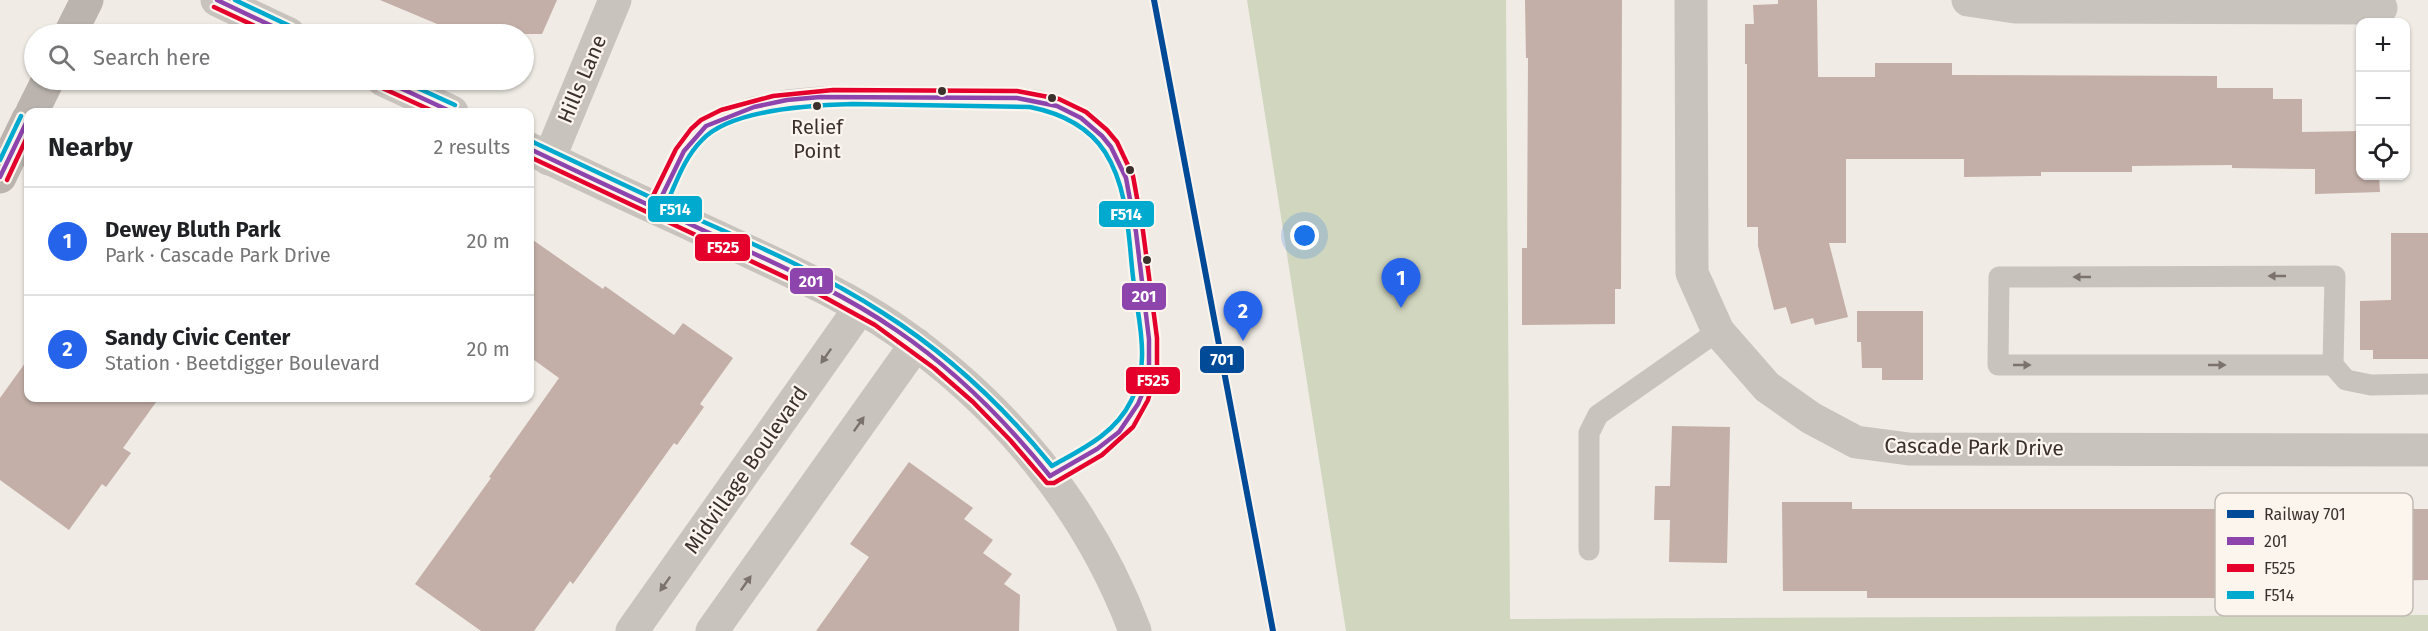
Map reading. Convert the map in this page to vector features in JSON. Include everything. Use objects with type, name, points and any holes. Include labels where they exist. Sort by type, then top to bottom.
[{"type":"main road","points":[[75,24],[87,0]]},
{"type":"main road","points":[[34,108],[43,90]]},
{"type":"main road","points":[[0,177],[24,127]]},
{"type":"street","points":[[216,0],[268,24]]},
{"type":"street","name":"Hills Lane","points":[[539,154],[615,0]]},
{"type":"street","name":"Cascade Park Drive","points":[[1691,0],[1692,273],[1718,331],[1767,387],[1810,418],[1856,442],[1909,449],[2428,450]]},
{"type":"street","points":[[1968,0],[2015,7],[2083,4],[2381,8]]},
{"type":"street","points":[[405,90],[443,108]]},
{"type":"street","points":[[539,154],[821,286],[916,344],[981,397],[1022,440],[1050,476],[1078,517],[1106,566],[1135,631]]},
{"type":"street","name":"Midvillage Boulevard","points":[[632,631],[860,308]]},
{"type":"street","points":[[712,631],[916,344]]},
{"type":"lane","points":[[656,208],[684,151],[693,138],[706,126],[754,107],[787,100],[820,97],[1017,98],[1040,100],[1080,117],[1098,131],[1112,147],[1129,187],[1150,357],[1143,394],[1134,412],[1122,428],[1106,443],[1050,476]]},
{"type":"lane","points":[[2333,365],[1998,365],[1999,277],[2335,276],[2333,365],[2346,380],[2371,385],[2428,384]]},
{"type":"lane","points":[[1589,550],[1589,433],[1592,423],[1598,415],[1718,331]]},
{"type":"green space","points":[[1247,0],[1506,0],[1510,619],[2428,615],[2428,631],[1346,631]]},
{"type":"building","points":[[380,0],[557,0],[542,34],[534,34],[534,24],[437,24]]},
{"type":"building","points":[[1525,0],[1622,0],[1621,289],[1615,289],[1615,324],[1522,325],[1522,248],[1527,248],[1528,58],[1526,58]]},
{"type":"building","points":[[1778,0],[1817,0],[1818,77],[1875,77],[1875,63],[1952,63],[1952,75],[2217,76],[2217,88],[2273,88],[2273,99],[2302,99],[2302,132],[2356,131],[2356,180],[2379,180],[2380,192],[2315,194],[2315,169],[2232,168],[2232,165],[2132,166],[2132,172],[2041,172],[2041,176],[1964,177],[1964,159],[1846,159],[1846,243],[1829,243],[1848,317],[1815,325],[1813,318],[1791,324],[1786,307],[1774,310],[1758,246],[1758,227],[1747,227],[1745,24],[1754,24],[1753,5],[1778,4]]},
{"type":"building","points":[[2391,233],[2428,233],[2428,359],[2373,359],[2373,350],[2360,350],[2360,301],[2391,300]]},
{"type":"building","points":[[534,241],[603,289],[605,286],[674,335],[683,323],[733,358],[700,404],[704,407],[677,445],[674,443],[573,584],[570,581],[534,631],[481,631],[415,584],[559,378],[534,360]]},
{"type":"building","points":[[1857,311],[1923,311],[1923,380],[1882,380],[1882,368],[1862,368],[1861,342],[1857,342]]},
{"type":"building","points":[[24,365],[24,402],[156,402],[123,448],[131,453],[106,487],[102,484],[69,530],[0,480],[0,398]]},
{"type":"building","points":[[1672,426],[1730,427],[1727,563],[1669,562],[1670,520],[1654,520],[1655,486],[1670,486]]},
{"type":"building","points":[[909,462],[973,508],[964,519],[993,540],[983,553],[1012,574],[1004,584],[1020,595],[1019,631],[816,631],[869,557],[850,544]]},
{"type":"building","points":[[1782,502],[1852,502],[1852,509],[2215,509],[2215,598],[1867,598],[1867,591],[1783,591]]},
{"type":"building","points":[[2413,509],[2428,509],[2428,580],[2413,580]]},
{"type":"rail line","name":"701","points":[[1154,0],[1273,631]]},
{"type":"transit line","name":"201","points":[[217,0],[268,24]]},
{"type":"transit line","name":"F514","points":[[235,0],[286,24]]},
{"type":"transit line","name":"F525","points":[[214,7],[251,24]]},
{"type":"transit line","name":"F525","points":[[387,90],[426,108]]},
{"type":"transit line","name":"201","points":[[405,90],[443,108]]},
{"type":"transit line","name":"F514","points":[[422,90],[455,105]]},
{"type":"transit line","name":"F525","points":[[534,159],[804,286],[875,325],[934,368],[973,402],[1047,483],[1054,483],[1102,455],[1133,427],[1148,400],[1157,365],[1157,338],[1143,231],[1133,176],[1117,142],[1107,130],[1086,112],[1059,99],[1017,91],[833,90],[773,96],[721,110],[701,120],[676,149],[652,198]]},
{"type":"transit line","name":"201","points":[[656,208],[684,151],[706,126],[754,107],[787,100],[820,97],[1017,98],[1057,106],[1081,118],[1111,147],[1126,178],[1136,232],[1149,339],[1149,364],[1146,385],[1138,404],[1119,432],[1097,449],[1050,476]]},
{"type":"transit line","name":"F514","points":[[853,104],[1030,107],[1072,122],[1090,135],[1105,152],[1113,167],[1124,200],[1141,330],[1142,357],[1139,380],[1131,401],[1116,423],[1097,440],[1052,466],[995,402],[907,329],[857,297],[804,268],[666,205],[690,155],[702,140],[715,130],[732,121],[773,111],[853,104]]},
{"type":"transit line","name":"F514","points":[[0,160],[21,116]]},
{"type":"transit line","name":"201","points":[[0,177],[24,127]]},
{"type":"transit line","name":"F514","points":[[534,142],[652,198]]},
{"type":"transit line","name":"F525","points":[[7,180],[24,144]]},
{"type":"transit line","name":"201","points":[[534,151],[802,276],[878,318],[918,345],[959,379],[1015,435],[1050,476]]},
{"type":"place","name":"Relief Point","points":[[817,106]]},
{"type":"place","name":"Dewey Bluth Park","points":[[1401,308]]},
{"type":"place","name":"Sandy Civic Center","points":[[1243,341]]}]
